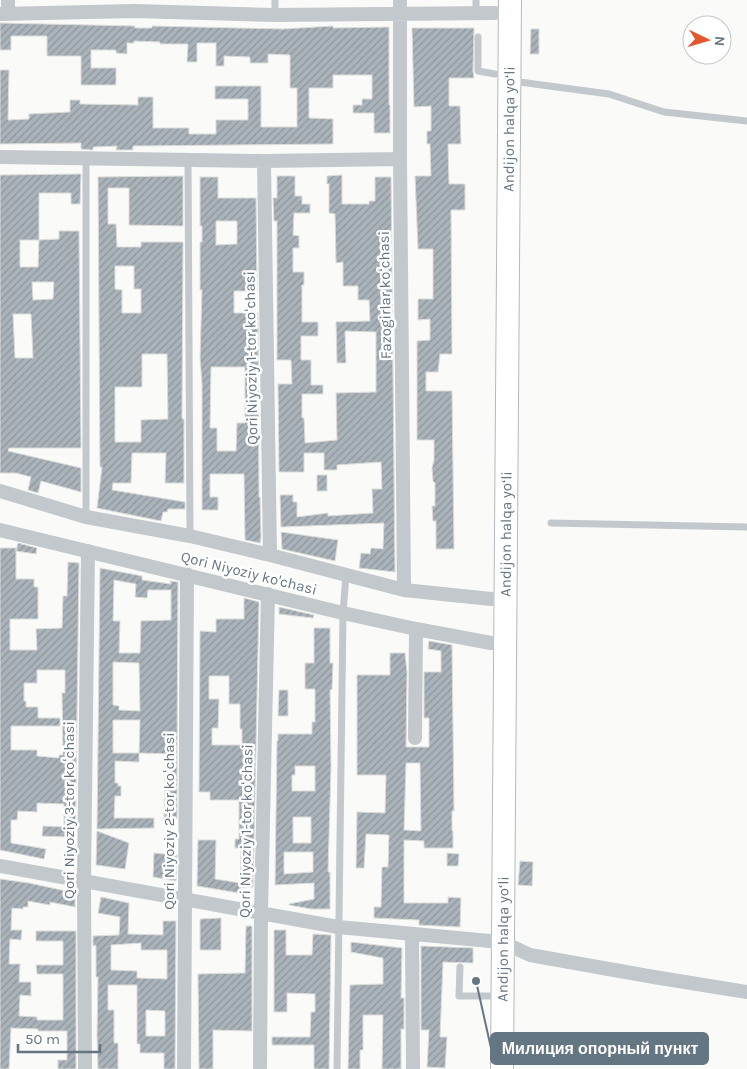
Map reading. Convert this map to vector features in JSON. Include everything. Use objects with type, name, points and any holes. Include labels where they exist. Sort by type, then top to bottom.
[{"type":"highway","name":"Andijon halqa yo‘li","points":[[489,1069],[490,996],[496,942],[502,77],[490,5]]},
{"type":"highway","name":"Andijon halqa yo‘li","points":[[502,77],[491,599],[496,942],[502,1069]]},
{"type":"street","points":[[5,9],[135,6],[275,15],[400,6],[490,5]]},
{"type":"street","name":"Fazogirlar koʻchasi","points":[[400,6],[404,590]]},
{"type":"street","points":[[0,157],[264,161],[400,159]]},
{"type":"street","name":"Qori Niyoziy 1-tor koʻchasi","points":[[264,161],[270,555]]},
{"type":"street","name":"Qori Niyoziy ko'chasi","points":[[0,491],[86,517],[190,536],[404,590],[491,599]]},
{"type":"street","name":"Qori Niyoziy ko'chasi","points":[[0,530],[343,613],[491,643]]},
{"type":"street","name":"Qori Niyoziy 3-tor koʻchasi","points":[[85,1069],[84,881],[88,551]]},
{"type":"street","name":"Qori Niyoziy 2-tor koʻchasi","points":[[184,1069],[187,574]]},
{"type":"street","name":"Qori Niyoziy 1-tor koʻchasi","points":[[260,1069],[261,913],[268,594]]},
{"type":"street","points":[[415,738],[416,629]]},
{"type":"street","points":[[0,866],[338,928],[496,942],[530,955],[747,992]]},
{"type":"street","points":[[412,934],[413,1069]]},
{"type":"lane","points":[[275,0],[275,15]]},
{"type":"lane","points":[[478,37],[478,71],[502,77],[609,94],[664,112],[747,121]]},
{"type":"lane","points":[[86,157],[86,517]]},
{"type":"lane","points":[[188,160],[190,536]]},
{"type":"lane","points":[[551,523],[747,527]]},
{"type":"lane","points":[[337,1069],[343,613],[346,575]]},
{"type":"lane","points":[[460,967],[459,996],[490,996]]},
{"type":"building","points":[[0,23],[135,26],[135,28],[152,28],[152,26],[283,29],[333,26],[333,28],[389,27],[390,133],[374,133],[374,113],[353,113],[353,105],[362,105],[362,99],[372,99],[372,75],[333,75],[333,88],[309,88],[309,118],[333,119],[333,144],[133,146],[133,150],[116,150],[117,146],[93,147],[93,150],[81,149],[81,143],[0,144],[0,70],[9,70],[8,120],[29,119],[29,114],[70,112],[70,100],[80,100],[80,104],[138,105],[138,97],[153,97],[153,128],[189,128],[189,134],[216,134],[216,120],[248,120],[248,99],[215,99],[215,86],[261,86],[261,127],[297,127],[297,88],[290,88],[290,55],[268,54],[268,63],[250,63],[250,57],[224,56],[224,66],[216,66],[216,43],[197,43],[197,62],[187,62],[188,44],[160,44],[160,42],[134,41],[134,43],[127,43],[127,54],[116,53],[116,50],[91,50],[91,68],[116,68],[116,85],[81,85],[81,56],[47,56],[47,36],[11,36],[11,50],[0,50]]},
{"type":"building","points":[[412,28],[474,28],[474,78],[449,78],[449,106],[460,106],[461,144],[448,144],[449,184],[465,184],[465,210],[451,210],[452,354],[440,354],[438,372],[426,372],[426,391],[452,391],[454,549],[436,549],[436,521],[433,521],[432,506],[435,506],[435,483],[433,481],[432,468],[434,440],[417,440],[417,341],[430,340],[430,319],[418,320],[418,299],[433,299],[433,249],[418,249],[415,176],[431,176],[430,144],[427,144],[427,131],[431,131],[431,106],[414,107]]},
{"type":"building","points":[[531,29],[539,29],[539,54],[530,54]]},
{"type":"building","points":[[81,174],[80,204],[71,204],[71,193],[39,193],[39,240],[59,239],[59,231],[79,231],[81,448],[9,448],[8,451],[81,468],[81,492],[41,481],[38,493],[28,490],[31,477],[16,473],[0,473],[0,175]],"holes":[[[20,240],[39,240],[38,267],[20,267]],[[32,282],[54,282],[53,299],[33,300]],[[13,314],[31,314],[33,358],[15,358]]]},
{"type":"building","points":[[342,175],[342,204],[369,204],[369,201],[375,201],[375,177],[391,177],[395,572],[359,568],[361,553],[370,554],[371,548],[383,549],[384,523],[281,527],[280,495],[293,495],[293,502],[297,502],[297,517],[328,513],[328,516],[373,513],[372,489],[382,489],[381,462],[337,465],[337,470],[324,470],[324,453],[304,453],[304,472],[279,472],[278,384],[292,384],[291,360],[277,360],[277,221],[274,221],[273,198],[277,198],[277,176],[295,176],[295,196],[302,196],[302,204],[310,204],[310,213],[294,213],[293,235],[299,236],[299,248],[293,248],[293,272],[304,272],[302,322],[318,322],[318,336],[301,336],[301,360],[311,360],[311,385],[323,385],[323,394],[302,394],[305,443],[337,440],[336,393],[376,392],[376,332],[345,331],[346,363],[337,363],[336,322],[370,321],[369,300],[358,300],[358,286],[343,286],[343,262],[336,263],[335,214],[329,213],[329,184],[327,184],[327,176]]},
{"type":"building","points":[[183,176],[183,226],[129,225],[129,188],[108,188],[108,224],[116,224],[117,247],[141,247],[141,242],[183,242],[182,419],[184,419],[184,483],[165,483],[166,453],[132,453],[131,483],[113,483],[112,490],[185,502],[185,509],[168,509],[167,512],[163,512],[161,521],[97,508],[102,467],[100,467],[98,177]],"holes":[[[115,266],[134,266],[134,289],[141,289],[141,313],[122,313],[122,290],[115,289]],[[142,354],[167,354],[168,419],[141,420],[141,442],[115,442],[115,387],[142,387]]]},
{"type":"building","points":[[200,177],[218,177],[218,198],[256,198],[257,291],[234,291],[234,313],[258,313],[260,543],[245,540],[244,474],[210,474],[210,497],[218,497],[218,510],[202,510],[202,383],[200,358],[202,290],[200,290],[200,242],[202,242],[202,226],[200,226]],"holes":[[[216,221],[237,221],[237,244],[216,245]],[[211,367],[245,367],[245,423],[237,423],[236,451],[217,451],[217,428],[210,428]]]},
{"type":"building","points":[[317,475],[327,475],[327,491],[317,491]]},
{"type":"building","points":[[281,532],[338,540],[335,561],[282,549]]},
{"type":"building","points":[[18,543],[37,548],[36,554],[16,551]]},
{"type":"building","points":[[0,548],[16,548],[16,579],[34,579],[34,587],[38,587],[38,619],[10,619],[10,650],[37,650],[36,629],[62,628],[63,596],[67,596],[68,562],[79,563],[75,865],[67,864],[67,837],[42,836],[43,826],[64,827],[64,804],[37,803],[37,812],[18,811],[17,820],[11,820],[11,843],[46,849],[44,859],[0,850]],"holes":[[[37,670],[65,670],[65,693],[62,693],[63,755],[59,755],[59,758],[37,756],[37,750],[11,750],[11,726],[60,726],[60,718],[38,718],[38,707],[26,707],[24,683],[37,683]]]},
{"type":"building","points":[[100,568],[142,576],[142,580],[171,584],[170,581],[178,582],[177,754],[139,753],[139,762],[115,761],[115,783],[121,786],[121,796],[115,796],[114,818],[154,818],[154,828],[97,829]],"holes":[[[114,580],[136,584],[135,597],[147,598],[148,590],[171,590],[171,620],[141,621],[140,653],[119,653],[120,621],[113,621]],[[113,662],[139,663],[140,711],[119,710],[119,706],[113,705]],[[113,720],[140,720],[139,753],[113,753]]]},
{"type":"building","points":[[244,598],[259,602],[253,887],[240,888],[241,848],[235,848],[235,839],[239,839],[239,800],[210,800],[210,792],[199,792],[200,631],[216,632],[216,619],[244,619]],"holes":[[[209,676],[229,676],[229,704],[240,704],[242,745],[212,745],[212,728],[218,728],[219,699],[209,699]]]},
{"type":"building","points":[[279,607],[314,615],[313,618],[279,614]]},
{"type":"building","points":[[314,628],[330,628],[330,663],[333,663],[332,689],[330,690],[331,766],[328,872],[330,872],[330,909],[311,909],[289,905],[314,899],[314,883],[275,885],[278,734],[312,734],[312,722],[315,722],[315,689],[305,689],[305,663],[314,663]],"holes":[[[295,766],[315,766],[315,791],[292,791],[292,775],[295,775]],[[293,817],[311,817],[311,843],[293,843]],[[284,852],[313,852],[313,872],[284,874]]]},
{"type":"building","points":[[429,641],[452,645],[453,848],[424,848],[424,841],[404,840],[404,903],[448,903],[448,897],[461,898],[460,927],[419,925],[419,920],[374,918],[374,907],[381,907],[382,867],[388,867],[389,835],[366,834],[364,868],[356,868],[357,812],[385,813],[386,775],[357,775],[357,675],[390,675],[390,653],[405,653],[407,672],[406,747],[429,747],[429,718],[424,718],[424,672],[441,672],[441,651],[428,649]],"holes":[[[406,763],[420,763],[421,831],[404,830]]]},
{"type":"building","points":[[279,690],[288,690],[288,716],[278,716]]},
{"type":"building","points":[[172,754],[177,754],[177,819],[164,819],[165,772],[171,773]]},
{"type":"building","points":[[97,831],[129,843],[125,869],[96,865]]},
{"type":"building","points":[[198,840],[216,840],[215,879],[240,883],[239,893],[197,886]]},
{"type":"building","points":[[154,853],[177,855],[176,881],[153,877]]},
{"type":"building","points":[[447,853],[459,854],[458,866],[447,866]]},
{"type":"building","points":[[520,861],[533,862],[532,886],[518,885]]},
{"type":"building","points":[[0,879],[75,893],[75,907],[50,902],[50,905],[28,901],[28,907],[23,907],[23,909],[12,908],[11,930],[22,930],[21,940],[10,939],[9,964],[20,964],[19,982],[31,982],[31,996],[20,995],[19,1016],[37,1017],[37,1020],[63,1020],[63,974],[37,974],[36,965],[63,965],[63,941],[36,941],[36,931],[76,931],[76,1069],[58,1069],[58,1060],[67,1060],[67,1031],[38,1031],[38,1029],[11,1028],[9,1069],[0,1069]]},
{"type":"building","points":[[101,897],[129,903],[128,934],[163,935],[163,921],[176,921],[175,1069],[164,1069],[164,1053],[140,1053],[140,1044],[137,1044],[137,985],[108,985],[108,1010],[114,1010],[114,1043],[118,1043],[118,1069],[98,1069],[98,977],[96,977],[96,945],[93,946],[93,936],[119,935],[120,917],[98,913]],"holes":[[[141,943],[141,950],[167,950],[167,979],[137,978],[137,971],[111,970],[111,945]],[[146,1010],[165,1011],[165,1036],[146,1036]]]},
{"type":"building","points":[[221,918],[221,950],[200,950],[200,919]]},
{"type":"building","points":[[246,926],[252,926],[252,1031],[213,1030],[213,1069],[199,1069],[198,974],[245,973]]},
{"type":"building","points":[[274,930],[286,930],[286,955],[312,955],[313,934],[331,935],[329,1069],[314,1069],[314,1045],[272,1045],[272,1037],[310,1037],[311,1012],[315,1012],[315,994],[287,993],[287,1012],[274,1012]]},
{"type":"building","points":[[351,942],[402,948],[401,998],[404,998],[404,1029],[401,1029],[401,1069],[382,1069],[383,1015],[363,1015],[363,1050],[360,1050],[360,1069],[348,1069],[350,985],[383,984],[383,958],[351,952]]},
{"type":"building","points":[[421,946],[473,948],[473,963],[443,962],[440,1037],[447,1037],[445,1068],[427,1067],[429,1030],[421,1030]]},
{"type":"place","name":"Милиция опорный пункт","points":[[476,981]]}]
